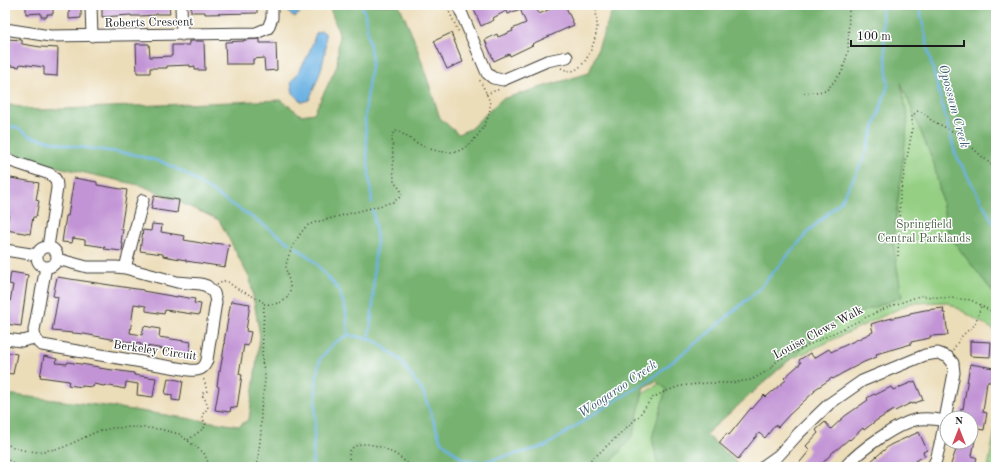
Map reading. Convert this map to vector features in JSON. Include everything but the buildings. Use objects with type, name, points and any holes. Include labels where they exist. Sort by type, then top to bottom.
[{"type":"street","points":[[91,5],[92,36]]},
{"type":"street","points":[[181,5],[182,35]]},
{"type":"street","name":"Roberts Crescent","points":[[5,29],[50,36],[256,34],[268,28],[272,18],[272,5]]},
{"type":"street","points":[[458,5],[487,73],[493,78],[503,80],[547,61],[566,57]]},
{"type":"street","points":[[5,159],[50,174],[57,181],[48,247]]},
{"type":"street","points":[[125,268],[143,200]]},
{"type":"street","points":[[42,248],[53,248],[57,252],[58,260],[53,266],[46,267],[39,263],[37,255],[42,248]]},
{"type":"street","points":[[5,250],[37,255]]},
{"type":"street","points":[[58,260],[87,267],[125,268],[177,282],[201,284],[211,289]]},
{"type":"street","points":[[5,339],[22,341],[35,338],[34,330],[46,267]]},
{"type":"street","name":"Berkeley Circuit","points":[[35,338],[42,345],[197,371],[204,367],[207,360],[215,307],[214,293],[211,289]]},
{"type":"street","points":[[765,465],[779,455],[829,404],[862,381],[925,355],[938,353],[948,357],[953,363],[954,373],[947,410]]},
{"type":"street","points":[[845,467],[869,445],[903,424],[918,419],[930,418],[939,420]]},
{"type":"street","points":[[932,467],[936,460],[939,448]]},
{"type":"path","points":[[446,5],[455,24]]},
{"type":"path","points":[[804,93],[826,91],[842,72],[848,52],[849,5]]},
{"type":"path","points":[[264,304],[279,303],[288,295],[290,287],[286,266],[288,256],[302,231],[307,226],[313,223],[393,202],[400,197],[402,193],[394,182],[392,135],[394,132],[398,131],[422,146],[436,151],[457,151],[466,147],[475,140],[483,126],[490,106],[486,94]]},
{"type":"path","points":[[898,256],[900,196],[912,131],[912,116],[918,111],[924,113],[931,120],[955,133],[996,168]]},
{"type":"path","points":[[211,289],[224,281],[228,282],[236,288],[262,301],[264,304],[262,362],[265,380],[260,410],[261,433],[257,467]]},
{"type":"path","name":"Louise Clews Walk","points":[[581,467],[597,455],[638,417],[652,398],[680,386],[730,383],[751,380],[769,370],[778,360],[881,310],[919,296],[971,300],[996,314]]},
{"type":"path","points":[[948,357],[961,337],[967,331],[972,329],[981,306]]},
{"type":"path","points":[[187,440],[206,425],[202,414],[208,408],[202,395],[207,391],[200,370]]},
{"type":"path","points":[[5,444],[22,450],[36,452],[49,451],[62,448],[96,432],[112,428],[136,427],[159,429],[179,434],[204,453],[210,467]]},
{"type":"path","points":[[350,467],[349,456],[352,449],[358,445],[368,444],[380,446],[393,452],[412,467]]},
{"type":"path","points":[[5,458],[20,467]]},
{"type":"green space","points":[[398,5],[416,44],[440,118],[458,134],[470,129],[502,99],[589,73],[614,5],[996,5],[996,296],[949,236],[934,164],[901,83],[908,119],[893,242],[902,297],[831,323],[706,434],[741,467],[658,467],[652,438],[666,389],[656,381],[644,387],[633,435],[606,467],[5,467],[5,394],[113,407],[239,426],[249,419],[260,336],[250,279],[219,220],[143,186],[5,155],[5,104],[37,110],[281,100],[301,115],[314,113],[337,66],[339,33],[329,6]]},
{"type":"green space","name":"Springfield Central Parklands","points":[[935,10],[996,204],[996,334],[994,330],[947,302],[911,303],[785,362],[661,467],[511,467],[607,417],[735,335],[897,100]]},
{"type":"green space","points":[[996,427],[996,467],[988,467],[995,430]]},
{"type":"water","points":[[288,5],[302,5],[299,14],[295,17],[291,15],[288,11]]},
{"type":"water","points":[[321,31],[325,33],[326,42],[322,68],[309,100],[302,102],[293,93],[291,82],[306,59],[316,33]]},
{"type":"waterway","points":[[362,5],[372,60],[365,118],[372,203]]},
{"type":"waterway","name":"Woogaroo Creek","points":[[312,467],[316,381],[320,359],[334,343],[348,335],[376,341],[400,360],[423,392],[441,441],[462,459],[482,462],[546,446],[597,412],[648,381],[711,331],[758,290],[809,231],[841,201],[863,161],[888,85],[882,11],[885,5]]},
{"type":"waterway","name":"Opossum Creek","points":[[919,5],[930,58],[955,153],[996,228]]},
{"type":"waterway","points":[[5,126],[15,127],[32,137],[72,146],[132,154],[162,162],[185,173],[289,243]]},
{"type":"waterway","points":[[369,339],[377,240],[373,211]]},
{"type":"waterway","points":[[296,247],[313,260],[339,290],[346,311],[348,335]]}]
